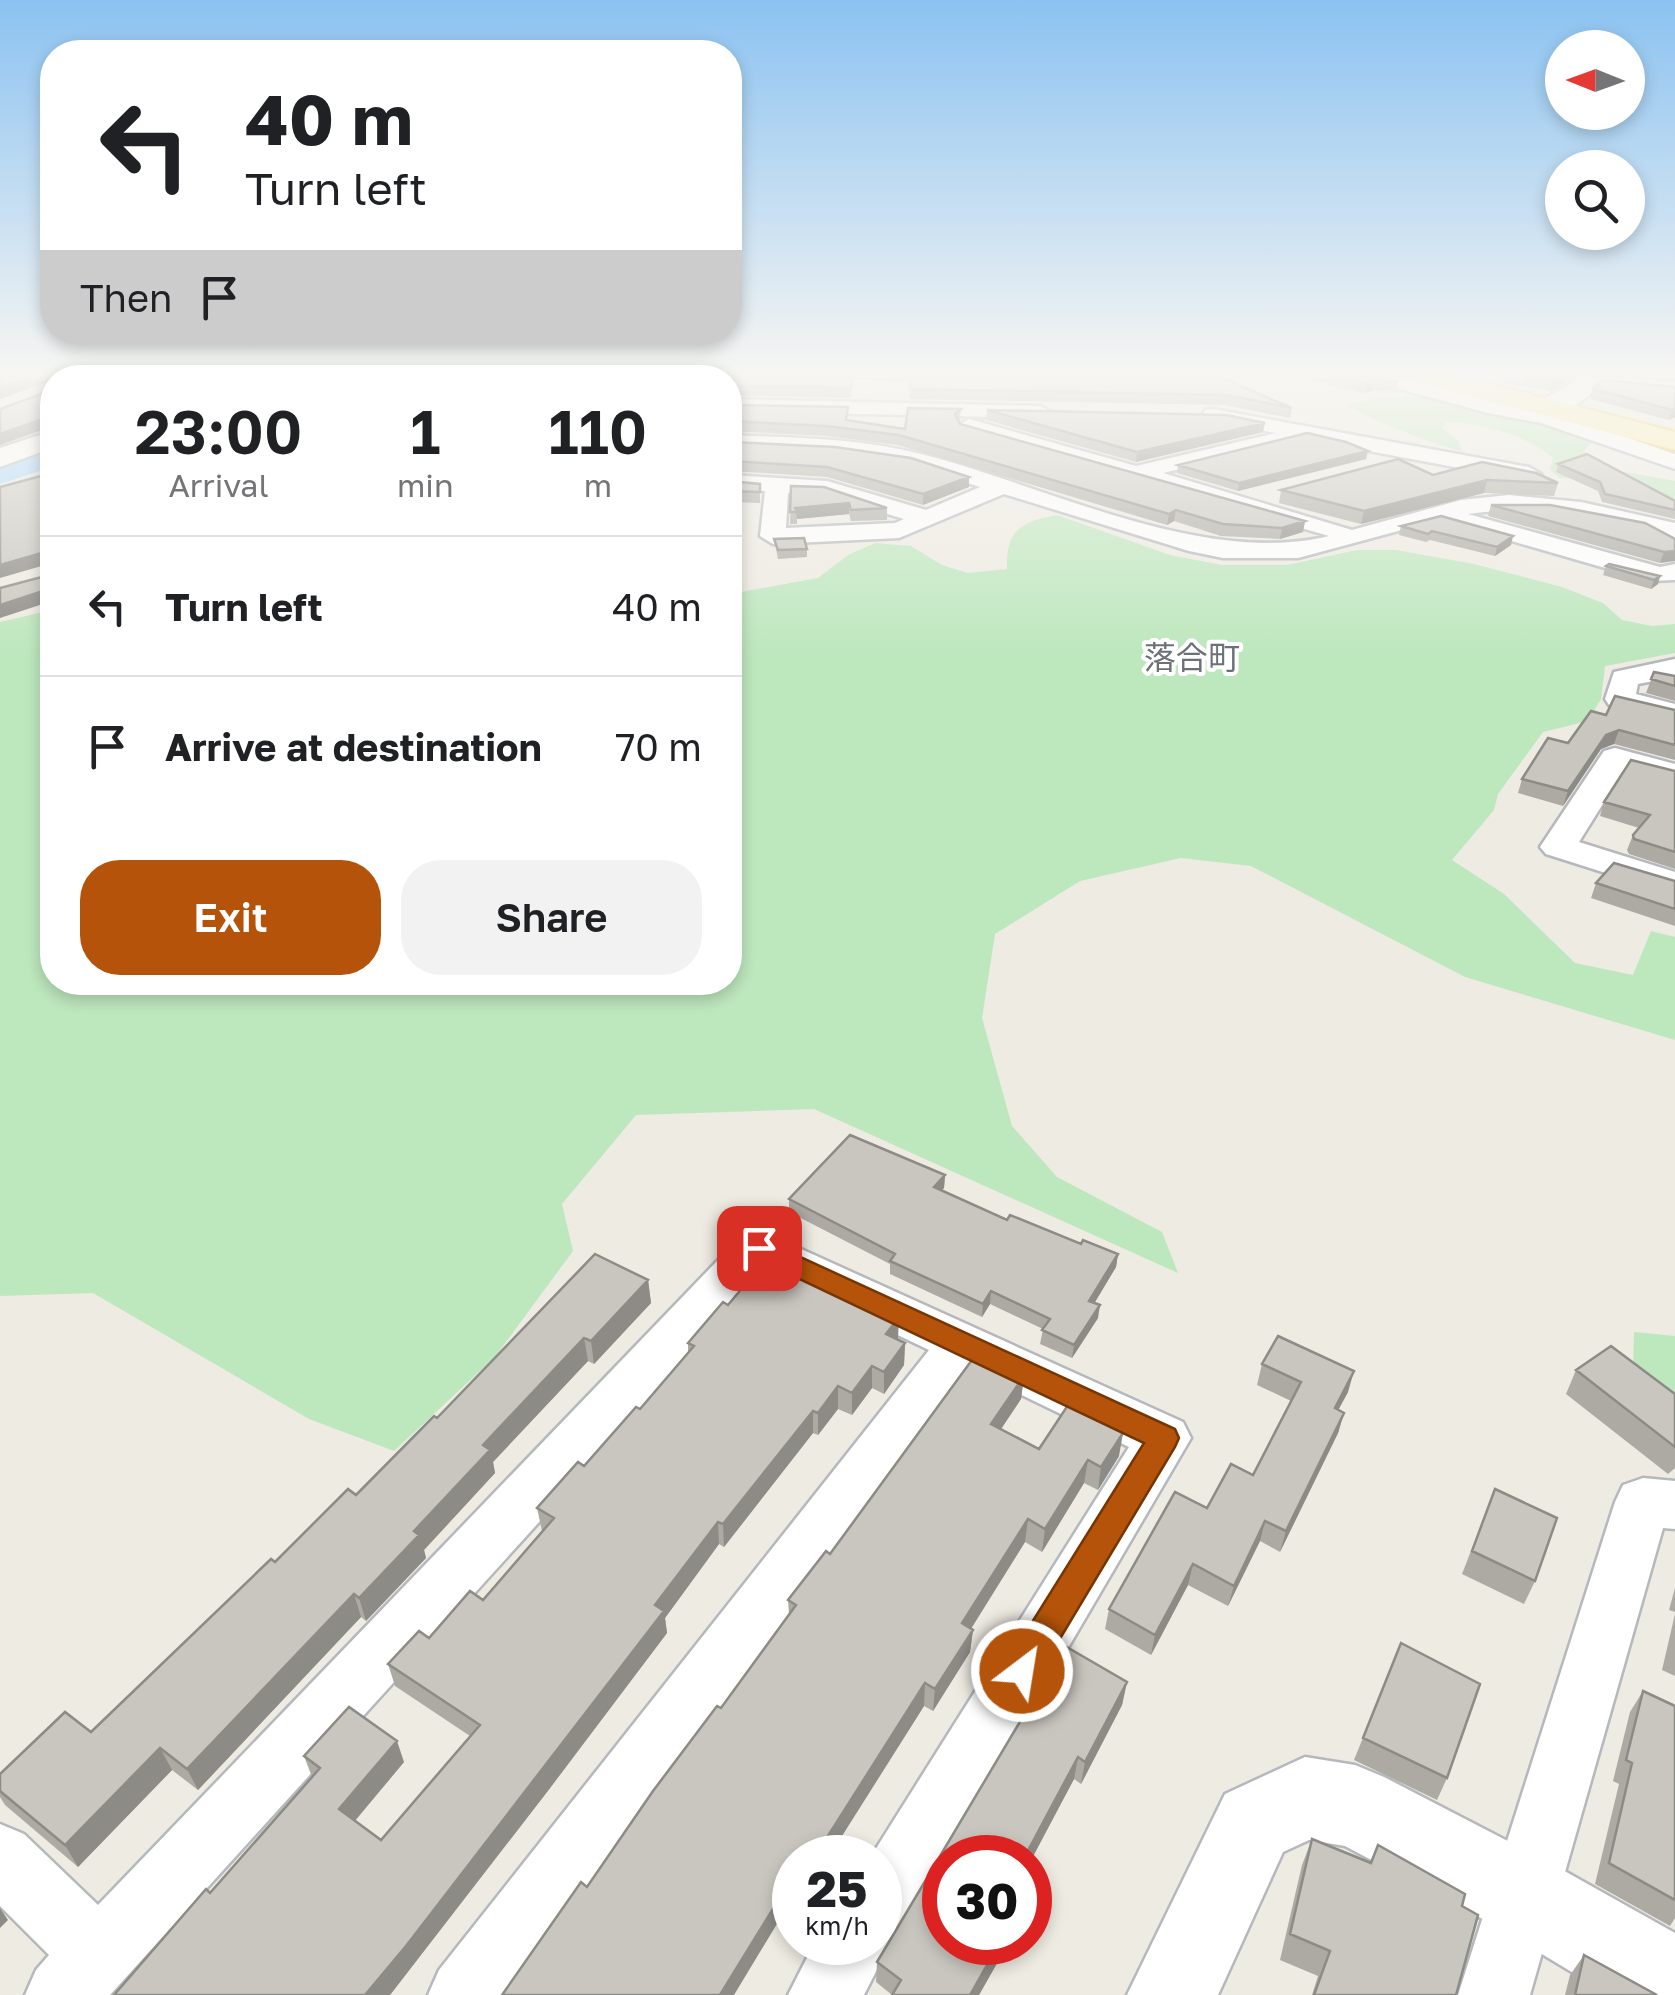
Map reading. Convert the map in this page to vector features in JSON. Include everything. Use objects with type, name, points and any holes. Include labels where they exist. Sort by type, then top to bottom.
[{"type":"street","points":[[944,470],[1227,551],[1300,550],[1486,504],[1518,503],[1596,511],[1675,531]]},
{"type":"street","points":[[1128,470],[1355,536]]},
{"type":"street","points":[[1135,472],[1143,470]]},
{"type":"street","points":[[1511,470],[1541,476],[1589,500],[1596,511]]},
{"type":"street","points":[[742,485],[776,495]]},
{"type":"street","points":[[776,495],[773,536],[899,530],[1002,486]]},
{"type":"street","points":[[742,503],[827,488],[924,517]]},
{"type":"street","points":[[1239,502],[1278,493]]},
{"type":"street","points":[[1441,513],[1660,575],[1675,572]]},
{"type":"street","points":[[1675,668],[1625,678],[1620,699],[1675,713]]},
{"type":"street","points":[[1675,774],[1615,758],[1558,847],[1675,884]]},
{"type":"street","points":[[0,1858],[80,1975],[759,1248],[1164,1438],[902,1868]]},
{"type":"street","points":[[464,1995],[964,1343]]},
{"type":"street","points":[[1494,1995],[1643,1502],[1675,1505]]},
{"type":"street","points":[[1172,1995],[1254,1824],[1305,1798],[1356,1806],[1522,1894],[1675,1984]]},
{"type":"street","points":[[824,1995],[842,1965]]},
{"type":"green space","points":[[1550,470],[1614,470],[1675,481],[1675,502],[1634,482],[1559,478]]},
{"type":"green space","points":[[1057,515],[1170,555],[1222,565],[1287,565],[1357,550],[1396,550],[1474,564],[1562,587],[1603,603],[1622,620],[1652,626],[1675,624],[1675,653],[1605,666],[1601,699],[1588,721],[1543,732],[1498,794],[1494,810],[1452,860],[1504,894],[1575,963],[1633,975],[1651,931],[1675,937],[1675,1040],[1465,977],[1251,866],[1181,858],[1080,881],[995,934],[982,1018],[1012,1126],[1057,1177],[1162,1232],[1178,1273],[814,1109],[636,1115],[562,1204],[573,1251],[495,1357],[394,1451],[309,1419],[93,1293],[0,1296],[0,622],[40,613],[40,995],[742,995],[742,592],[818,578],[848,555],[875,543],[911,546],[942,565],[968,573],[1007,569],[1013,537],[1033,521]]},
{"type":"green space","points":[[1634,1332],[1675,1336],[1675,1413],[1633,1379]]},
{"type":"building","points":[[838,470],[948,470],[969,477],[923,494]]},
{"type":"building","points":[[1019,470],[1124,470],[1305,521],[1282,528],[1223,524],[1176,510],[1169,514]]},
{"type":"building","points":[[1195,470],[1291,470],[1239,483]]},
{"type":"building","points":[[1356,470],[1422,470],[1433,475],[1451,470],[1522,470],[1558,483],[1487,480],[1364,511],[1281,490]]},
{"type":"building","points":[[1572,470],[1617,470],[1675,501],[1675,510],[1605,494],[1600,482]]},
{"type":"building","points":[[40,476],[40,553],[0,565],[0,487]]},
{"type":"building","points":[[742,482],[760,484],[760,492],[742,491]]},
{"type":"building","points":[[791,486],[824,487],[887,508],[851,510],[849,503],[795,508],[797,512],[790,512]]},
{"type":"building","points":[[1491,505],[1550,505],[1645,523],[1675,539],[1675,551],[1664,552]]},
{"type":"building","points":[[1441,516],[1513,536],[1497,547],[1401,526]]},
{"type":"building","points":[[804,538],[807,549],[778,550],[774,539]]},
{"type":"building","points":[[1606,566],[1660,576],[1654,580]]},
{"type":"building","points":[[40,577],[40,592],[0,605],[0,588]]},
{"type":"building","points":[[1654,672],[1675,676],[1675,686],[1651,679]]},
{"type":"building","points":[[1615,696],[1675,710],[1675,745],[1619,730],[1606,735],[1568,791],[1522,779],[1548,738],[1568,743],[1591,711],[1606,715]]},
{"type":"building","points":[[1631,760],[1675,771],[1675,852],[1634,839],[1633,835],[1650,815],[1604,802]]},
{"type":"building","points":[[1614,863],[1675,881],[1675,909],[1596,883]]},
{"type":"building","points":[[850,1135],[945,1175],[934,1187],[1007,1220],[1010,1215],[1081,1244],[1083,1240],[1118,1254],[1089,1301],[1100,1305],[1074,1345],[1042,1330],[1050,1319],[991,1291],[983,1304],[890,1261],[895,1254],[789,1199]]},
{"type":"building","points":[[595,1254],[648,1280],[591,1341],[584,1338],[483,1445],[490,1450],[414,1531],[419,1535],[359,1598],[354,1594],[187,1769],[160,1748],[65,1845],[0,1791],[0,1774],[65,1712],[91,1732],[348,1489],[356,1495],[434,1416],[437,1418]]},
{"type":"building","points":[[766,1260],[899,1317],[886,1334],[905,1343],[884,1372],[872,1366],[852,1393],[838,1386],[818,1413],[813,1411],[723,1524],[718,1522],[655,1605],[664,1611],[365,1995],[114,1995],[206,1889],[210,1893],[320,1768],[304,1756],[349,1707],[397,1741],[339,1809],[381,1840],[480,1725],[388,1664],[419,1631],[429,1638],[470,1591],[483,1600],[554,1518],[537,1508],[578,1462],[584,1466],[636,1407],[640,1409],[694,1346],[688,1343],[723,1302],[728,1305]]},
{"type":"building","points":[[1278,1336],[1354,1371],[1335,1408],[1344,1413],[1286,1531],[1265,1521],[1234,1586],[1193,1564],[1155,1635],[1109,1609],[1175,1492],[1207,1508],[1231,1464],[1253,1475],[1301,1382],[1262,1364]]},
{"type":"building","points":[[1611,1346],[1675,1394],[1675,1447],[1576,1370]]},
{"type":"building","points":[[977,1353],[1024,1376],[991,1424],[1039,1449],[1068,1405],[1123,1433],[1101,1467],[1088,1460],[1045,1529],[1028,1519],[962,1623],[973,1630],[935,1689],[925,1683],[829,1835],[772,1835],[772,1910],[720,1995],[502,1995],[581,1882],[587,1887],[653,1791],[717,1706],[721,1708],[796,1605],[788,1600],[826,1551],[830,1554]]},
{"type":"building","points":[[1495,1489],[1557,1518],[1535,1581],[1472,1551]]},
{"type":"building","points":[[1401,1643],[1480,1684],[1447,1778],[1363,1738]]},
{"type":"building","points":[[1065,1646],[1127,1682],[1085,1762],[1078,1757],[1036,1835],[953,1835]]},
{"type":"building","points":[[1643,1691],[1675,1706],[1675,1900],[1609,1863],[1632,1763],[1626,1760]]},
{"type":"building","points":[[1312,1839],[1371,1863],[1378,1845],[1465,1894],[1462,1906],[1478,1915],[1456,1995],[1314,1995],[1330,1951],[1290,1934]]},
{"type":"building","points":[[922,1886],[922,1965],[987,1965],[970,1995],[892,1995],[901,1980],[881,1965],[902,1965],[902,1920]]},
{"type":"building","points":[[1584,1955],[1657,1995],[1575,1995]]},
{"type":"waterway","points":[[0,473],[8,470]]},
{"type":"district","name":"落合町","points":[[1192,657]]},
{"type":"route","points":[[759,1248],[1164,1438],[1022,1671]]}]
